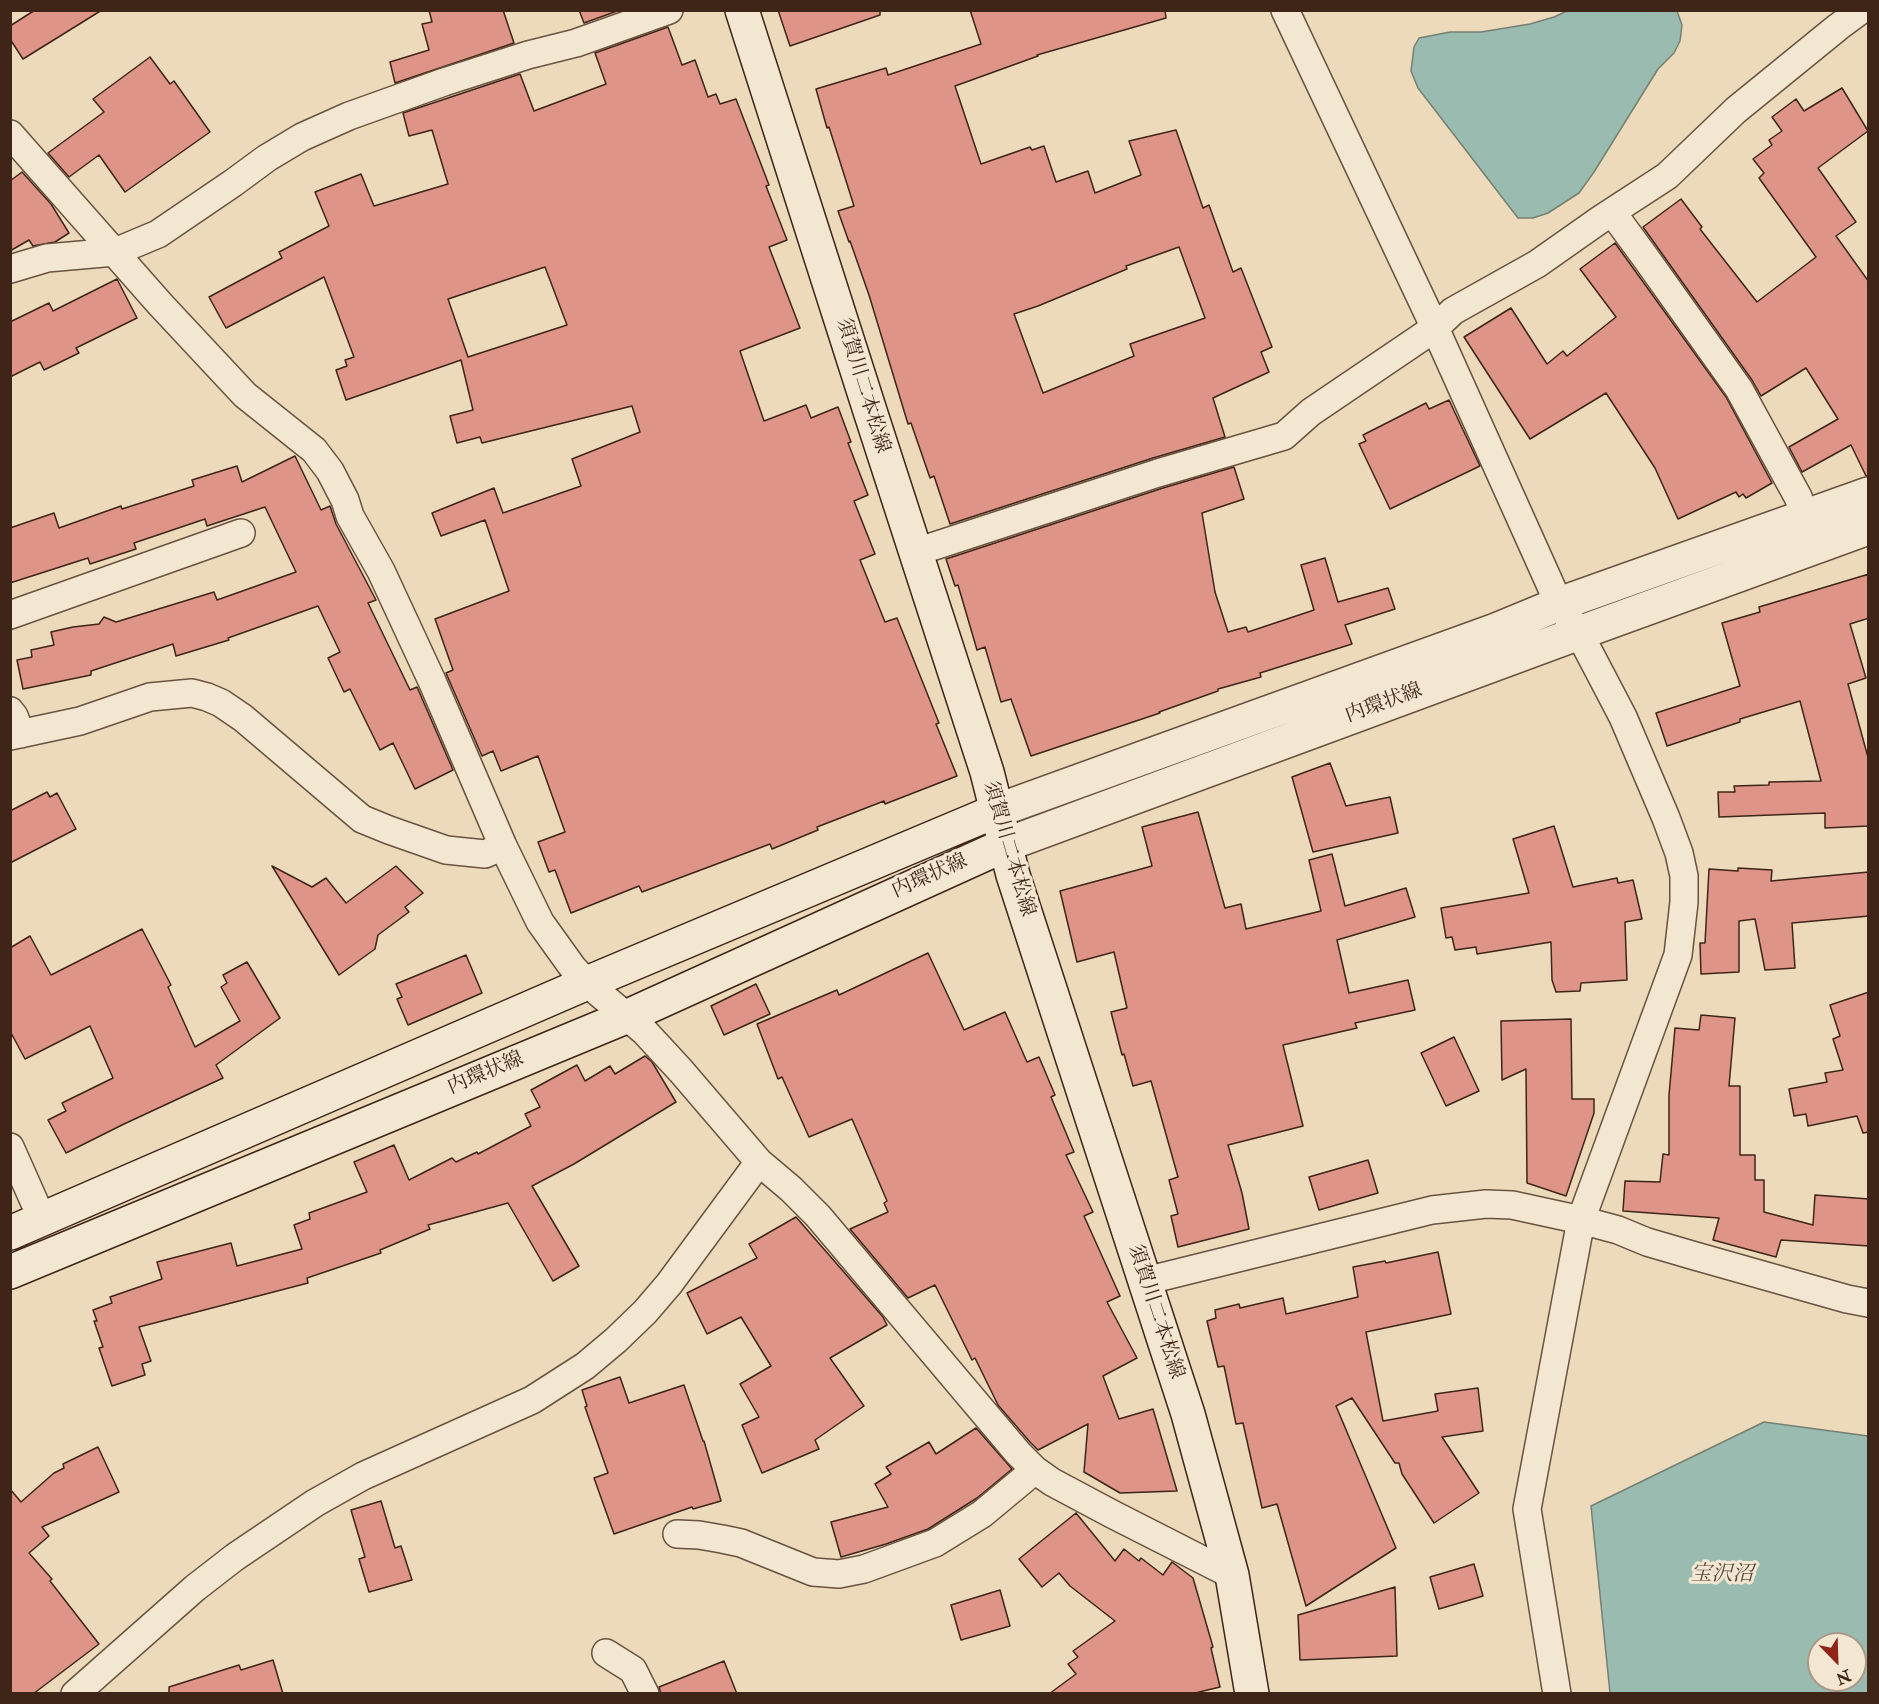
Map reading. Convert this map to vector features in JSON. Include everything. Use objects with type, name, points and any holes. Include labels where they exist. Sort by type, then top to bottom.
[{"type":"main road","name":"須賀川二本松線","points":[[742,10],[987,772],[1013,875],[1188,1414],[1232,1575],[1252,1694]]},
{"type":"main road","name":"内環状線","points":[[10,1233],[587,983],[996,811],[1496,630],[1559,604],[1869,494]]},
{"type":"main road","name":"内環状線","points":[[10,1272],[628,1016],[1005,845],[1869,528]]},
{"type":"street","points":[[10,269],[47,258],[115,252],[158,234],[267,158],[302,137],[340,120],[444,82],[528,55],[576,43],[669,10]]},
{"type":"street","points":[[1285,10],[1436,328],[1559,604],[1579,633],[1623,717],[1666,818],[1679,853],[1684,876],[1684,902],[1678,955],[1581,1220],[1527,1509],[1557,1694]]},
{"type":"street","points":[[916,552],[1147,477],[1284,436],[1311,412],[1436,328],[1453,310],[1537,264],[1667,176],[1736,110],[1861,10]]},
{"type":"street","points":[[10,134],[160,304],[245,395],[314,450],[330,471],[345,500],[350,516],[381,571],[432,681],[503,846],[540,922],[573,968],[587,983],[628,1016],[681,1071],[759,1162],[791,1188],[818,1216],[1018,1453],[1035,1470],[1052,1482],[1112,1514],[1232,1575]]},
{"type":"street","points":[[1612,212],[1646,256],[1739,389],[1798,497],[1806,517]]},
{"type":"street","points":[[10,615],[242,533]]},
{"type":"street","points":[[14,727],[80,721],[150,697],[192,693],[221,703],[243,718],[362,819],[446,850],[485,854],[503,846]]},
{"type":"street","points":[[10,1147],[42,1219]]},
{"type":"street","points":[[75,1694],[195,1588],[235,1557],[307,1509],[363,1476],[532,1400],[585,1366],[616,1340],[657,1298],[759,1162]]},
{"type":"street","points":[[1145,1281],[1432,1210],[1486,1204],[1512,1205],[1581,1220],[1695,1256],[1847,1299],[1869,1303]]},
{"type":"street","points":[[677,1534],[722,1539],[813,1572],[839,1574],[864,1569],[935,1543],[982,1514],[1035,1470]]},
{"type":"street","points":[[606,1653],[633,1670],[645,1694]]},
{"type":"water","points":[[1567,11],[1677,11],[1682,25],[1680,41],[1674,53],[1658,69],[1579,193],[1548,213],[1533,218],[1518,218],[1418,88],[1411,71],[1414,47],[1419,38],[1450,32],[1481,32],[1530,24]]},
{"type":"water","name":"宝沢沼","points":[[1764,1422],[1868,1436],[1868,1693],[1610,1693],[1591,1506]]},
{"type":"building","points":[[35,10],[102,10],[23,59],[10,39],[10,26]]},
{"type":"building","points":[[429,10],[503,10],[514,43],[395,83],[390,62],[429,50],[422,24],[432,22]]},
{"type":"building","points":[[579,10],[620,10],[584,23]]},
{"type":"building","points":[[778,10],[880,10],[880,15],[790,46]]},
{"type":"building","points":[[970,10],[1165,10],[1166,18],[1037,55],[955,86],[981,164],[1030,147],[1032,150],[1044,146],[1056,182],[1088,171],[1095,193],[1141,175],[1129,141],[1176,130],[1203,208],[1209,205],[1233,272],[1241,268],[1272,347],[1261,352],[1269,372],[1213,398],[1225,437],[950,524],[934,476],[930,478],[911,423],[908,424],[869,295],[838,211],[854,206],[816,89],[886,68],[888,75],[981,44]],"holes":[[[1179,247],[1205,318],[1130,344],[1134,356],[1043,393],[1014,314],[1127,269],[1126,266]]]},
{"type":"building","points":[[668,27],[682,65],[695,60],[708,97],[716,94],[720,104],[736,99],[787,240],[769,247],[800,328],[740,351],[764,421],[806,405],[811,418],[838,407],[851,442],[848,443],[868,495],[854,501],[875,554],[860,560],[885,622],[897,618],[939,723],[936,724],[957,776],[817,827],[818,830],[772,849],[770,844],[642,892],[639,886],[571,913],[555,870],[549,872],[538,842],[565,832],[538,756],[501,771],[493,751],[482,756],[446,673],[453,670],[435,619],[509,591],[485,520],[441,536],[432,513],[494,488],[503,513],[581,486],[572,459],[640,432],[632,406],[482,443],[480,437],[457,443],[450,416],[473,410],[461,360],[346,400],[336,370],[347,366],[345,360],[354,357],[324,277],[226,328],[209,297],[282,258],[279,252],[329,226],[315,192],[361,174],[374,206],[448,184],[432,130],[409,136],[403,113],[520,74],[534,111],[606,84],[595,53]],"holes":[[[545,267],[567,325],[468,357],[448,299]]]},
{"type":"building","points":[[150,57],[170,84],[174,81],[210,132],[125,192],[99,155],[69,177],[48,153],[104,112],[93,99]]},
{"type":"building","points":[[1842,88],[1868,131],[1818,168],[1856,222],[1836,236],[1869,282],[1869,476],[1866,476],[1851,445],[1802,472],[1789,447],[1838,419],[1806,368],[1761,396],[1643,227],[1681,199],[1702,227],[1700,229],[1757,302],[1816,257],[1759,178],[1764,173],[1753,159],[1772,145],[1769,140],[1782,131],[1772,117],[1796,99],[1804,111]]},
{"type":"building","points":[[22,172],[51,204],[69,233],[55,242],[33,246],[29,240],[10,251],[10,181]]},
{"type":"building","points":[[1615,243],[1726,397],[1772,483],[1746,498],[1743,494],[1739,497],[1736,492],[1678,519],[1655,468],[1606,393],[1530,439],[1464,337],[1511,308],[1547,364],[1563,351],[1567,356],[1616,317],[1580,269]]},
{"type":"building","points":[[117,279],[137,318],[76,348],[79,353],[44,370],[40,362],[10,377],[10,322],[49,303],[53,311]]},
{"type":"building","points":[[1449,400],[1480,466],[1390,509],[1359,444],[1366,441],[1363,435],[1426,403],[1429,409]]},
{"type":"building","points":[[295,456],[321,510],[330,506],[336,524],[376,600],[368,603],[410,690],[417,687],[453,770],[415,789],[393,743],[380,750],[350,689],[344,692],[328,658],[340,652],[318,606],[228,638],[229,640],[176,656],[173,644],[91,671],[91,675],[23,689],[17,660],[32,657],[31,650],[54,645],[51,632],[99,624],[104,617],[116,622],[214,592],[217,600],[296,572],[265,507],[207,526],[205,519],[134,543],[136,549],[90,564],[88,558],[10,583],[10,528],[54,513],[59,528],[121,506],[122,509],[194,486],[192,480],[237,466],[242,482]]},
{"type":"building","points":[[1234,467],[1244,499],[1202,513],[1215,592],[1228,632],[1246,627],[1248,632],[1314,610],[1301,565],[1325,558],[1338,602],[1388,588],[1395,609],[1345,625],[1352,644],[1260,673],[1261,677],[1218,689],[1218,691],[1160,713],[1031,756],[1011,699],[1001,702],[985,647],[977,650],[958,585],[955,586],[946,559]]},
{"type":"building","points":[[1869,574],[1869,618],[1850,624],[1866,678],[1848,684],[1869,761],[1869,826],[1825,828],[1825,813],[1719,817],[1718,792],[1735,792],[1734,786],[1769,785],[1769,782],[1821,781],[1800,701],[1740,719],[1740,722],[1667,746],[1656,713],[1740,686],[1722,623],[1760,612],[1759,607]]},
{"type":"building","points":[[1330,763],[1346,806],[1390,797],[1398,833],[1313,852],[1292,777]]},
{"type":"building","points":[[47,792],[50,797],[57,793],[76,829],[10,863],[10,811]]},
{"type":"building","points":[[1198,812],[1225,908],[1241,904],[1246,929],[1321,911],[1309,860],[1332,854],[1345,906],[1406,888],[1415,917],[1337,940],[1349,993],[1408,980],[1415,1010],[1355,1023],[1357,1028],[1283,1045],[1303,1126],[1228,1145],[1242,1193],[1249,1229],[1178,1247],[1171,1216],[1178,1214],[1169,1180],[1178,1177],[1151,1081],[1133,1086],[1111,1012],[1127,1008],[1114,952],[1077,962],[1060,891],[1152,866],[1142,827]]},
{"type":"building","points":[[1554,826],[1573,887],[1617,878],[1618,883],[1633,880],[1642,919],[1625,922],[1627,980],[1581,983],[1580,991],[1556,992],[1552,980],[1551,942],[1477,954],[1476,947],[1455,950],[1452,937],[1446,938],[1441,908],[1529,893],[1513,839]]},
{"type":"building","points":[[272,866],[312,887],[326,878],[346,903],[396,866],[423,893],[405,907],[409,912],[378,935],[375,949],[339,975]]},
{"type":"building","points":[[1738,868],[1772,870],[1771,881],[1869,872],[1869,916],[1792,923],[1795,968],[1765,970],[1755,919],[1739,921],[1739,972],[1701,974],[1700,943],[1705,943],[1709,869],[1738,871]]},
{"type":"building","points":[[142,929],[171,985],[168,987],[195,1047],[240,1021],[221,987],[227,983],[223,975],[247,962],[280,1018],[216,1065],[223,1078],[66,1153],[48,1120],[66,1111],[62,1103],[113,1078],[90,1026],[25,1059],[10,1031],[10,948],[30,936],[51,975]]},
{"type":"building","points":[[928,953],[964,1030],[1005,1012],[1027,1062],[1039,1057],[1055,1095],[1051,1097],[1074,1152],[1066,1155],[1093,1212],[1084,1216],[1120,1296],[1107,1302],[1137,1358],[1103,1376],[1119,1419],[1153,1409],[1177,1491],[1120,1493],[1084,1472],[1088,1424],[1038,1450],[1030,1442],[998,1405],[975,1358],[972,1360],[935,1285],[908,1298],[850,1229],[888,1212],[884,1203],[887,1201],[852,1119],[809,1137],[782,1077],[778,1079],[757,1024],[837,990],[839,995]]},
{"type":"building","points":[[466,955],[482,993],[408,1025],[397,999],[402,997],[396,984]]},
{"type":"building","points":[[756,984],[770,1014],[724,1035],[711,1006]]},
{"type":"building","points":[[1869,992],[1869,1132],[1863,1133],[1857,1116],[1808,1126],[1806,1114],[1794,1116],[1789,1089],[1827,1082],[1825,1073],[1843,1070],[1833,1039],[1840,1036],[1830,1005]]},
{"type":"building","points":[[1701,1015],[1735,1018],[1729,1086],[1740,1086],[1740,1155],[1755,1155],[1755,1180],[1764,1180],[1764,1212],[1813,1225],[1815,1195],[1869,1199],[1869,1246],[1781,1240],[1776,1257],[1713,1240],[1719,1218],[1623,1211],[1625,1181],[1660,1182],[1663,1154],[1669,1155],[1669,1095],[1675,1028],[1699,1030]]},
{"type":"building","points":[[1571,1019],[1572,1099],[1594,1099],[1594,1113],[1566,1196],[1527,1183],[1526,1069],[1502,1080],[1501,1021]]},
{"type":"building","points":[[1454,1037],[1479,1091],[1446,1106],[1421,1053]]},
{"type":"building","points":[[645,1056],[652,1062],[676,1102],[574,1164],[532,1186],[579,1266],[553,1281],[508,1203],[428,1225],[430,1229],[380,1250],[381,1253],[307,1278],[308,1283],[139,1327],[151,1361],[142,1364],[145,1375],[112,1386],[99,1348],[103,1347],[94,1321],[97,1321],[93,1310],[112,1303],[110,1297],[162,1279],[157,1262],[231,1243],[237,1266],[302,1249],[294,1225],[310,1219],[309,1213],[367,1192],[354,1162],[394,1145],[409,1180],[452,1158],[456,1162],[477,1152],[478,1154],[531,1126],[525,1114],[540,1107],[531,1090],[577,1065],[585,1081],[610,1066],[615,1074]]},
{"type":"building","points":[[1368,1160],[1378,1193],[1319,1210],[1309,1177]]},
{"type":"building","points":[[796,1217],[883,1317],[887,1325],[830,1358],[864,1406],[815,1440],[819,1449],[762,1473],[742,1425],[759,1417],[740,1384],[771,1366],[741,1317],[707,1334],[687,1293],[757,1258],[749,1244]]},
{"type":"building","points":[[1438,1252],[1451,1314],[1366,1332],[1383,1421],[1438,1411],[1435,1394],[1478,1388],[1483,1431],[1442,1437],[1479,1493],[1434,1523],[1402,1474],[1399,1463],[1395,1463],[1352,1398],[1336,1406],[1396,1548],[1306,1606],[1277,1504],[1262,1508],[1243,1423],[1236,1424],[1224,1366],[1218,1367],[1207,1321],[1216,1318],[1215,1310],[1239,1304],[1240,1308],[1283,1298],[1286,1314],[1358,1297],[1353,1267]]},
{"type":"building","points":[[620,1377],[629,1403],[684,1385],[704,1441],[721,1501],[693,1509],[692,1507],[614,1534],[594,1478],[608,1473],[585,1407],[587,1406],[582,1390]]},
{"type":"building","points":[[976,1428],[1012,1469],[977,1498],[928,1529],[841,1557],[831,1522],[888,1507],[875,1484],[891,1474],[886,1467],[929,1442],[936,1454]]},
{"type":"building","points":[[98,1447],[119,1492],[42,1527],[49,1536],[29,1553],[52,1579],[50,1581],[99,1644],[33,1694],[10,1694],[10,1489],[21,1502],[54,1473],[64,1468],[63,1464]]},
{"type":"building","points":[[381,1501],[395,1548],[401,1546],[412,1580],[369,1592],[359,1559],[365,1557],[351,1510]]},
{"type":"building","points":[[1076,1513],[1115,1561],[1124,1549],[1139,1561],[1141,1558],[1163,1575],[1172,1562],[1193,1578],[1213,1647],[1211,1648],[1220,1687],[1191,1694],[1049,1694],[1076,1674],[1068,1664],[1078,1657],[1073,1651],[1115,1621],[1070,1586],[1059,1573],[1042,1587],[1019,1559]]},
{"type":"building","points":[[1474,1564],[1483,1596],[1439,1609],[1430,1577]]},
{"type":"building","points":[[1395,1587],[1397,1656],[1300,1660],[1298,1615]]},
{"type":"building","points":[[1000,1590],[1010,1626],[961,1640],[951,1605]]},
{"type":"building","points":[[273,1660],[283,1694],[169,1694],[169,1687],[239,1665],[241,1670]]},
{"type":"building","points":[[724,1661],[737,1694],[661,1694],[659,1687]]}]
